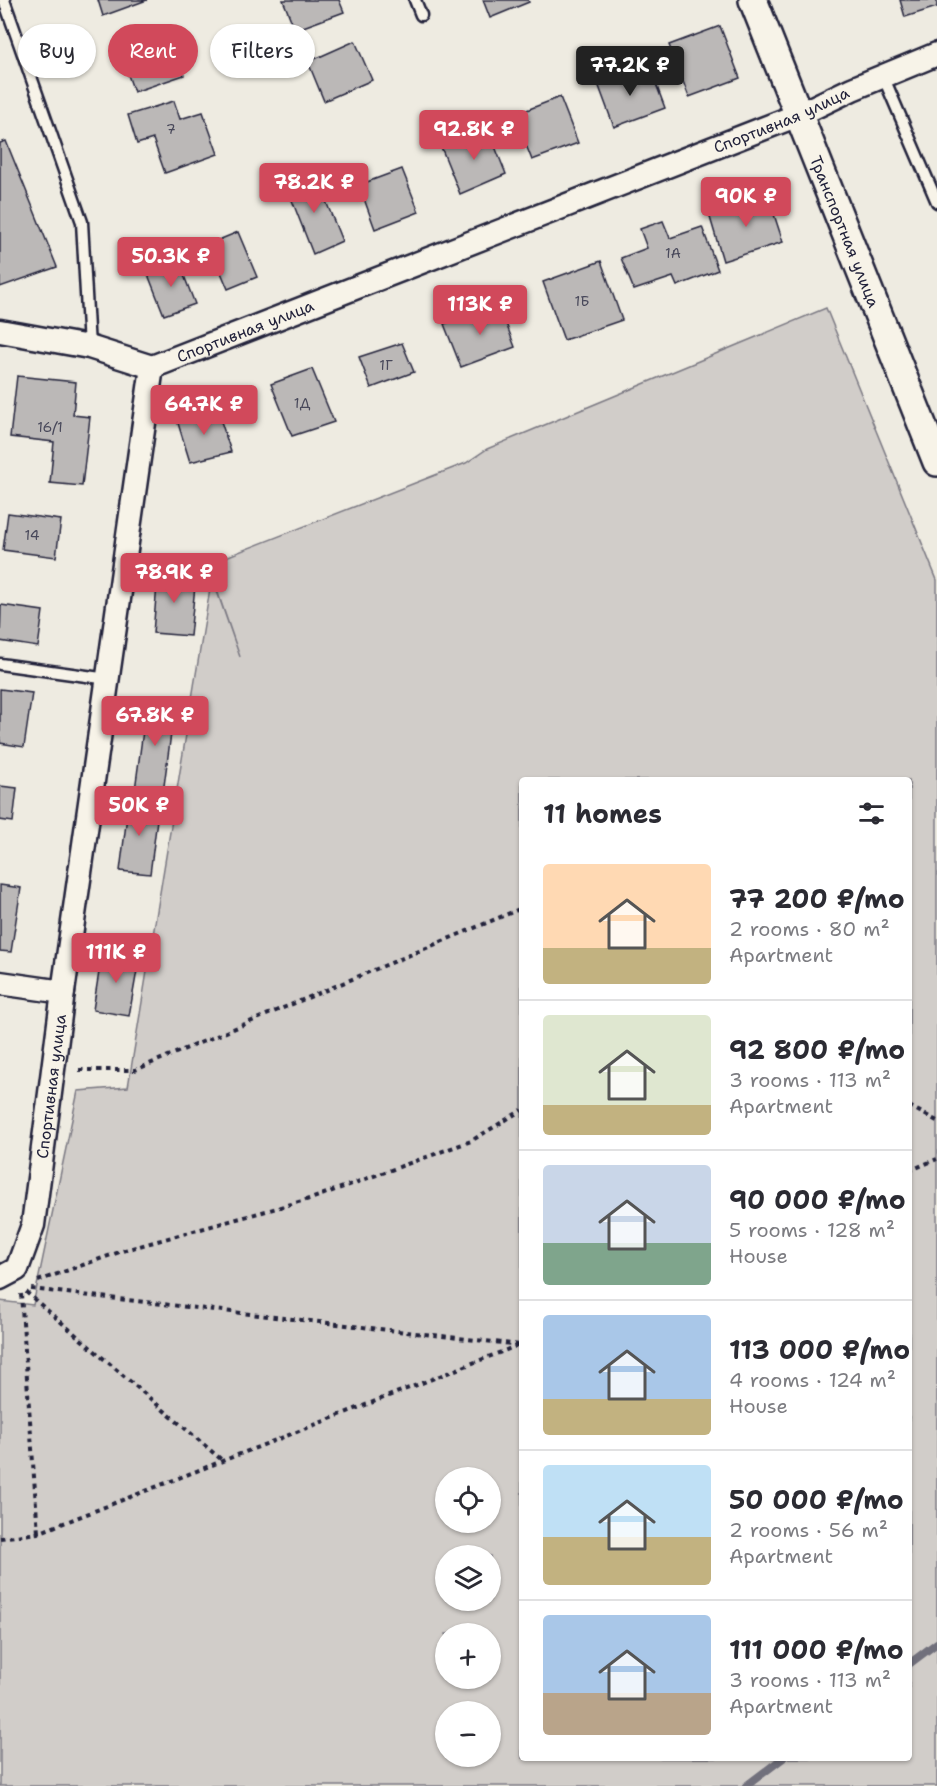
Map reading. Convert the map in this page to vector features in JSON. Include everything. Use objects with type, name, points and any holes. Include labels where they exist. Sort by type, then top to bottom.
[{"type":"street","name":"Транспортная улица","points":[[753,0],[937,462]]},
{"type":"street","name":"Спортивная улица","points":[[0,1278],[17,1269],[33,1224],[63,992],[152,367],[798,115],[937,54]]},
{"type":"street","points":[[0,331],[89,347],[152,367]]},
{"type":"street","points":[[0,983],[63,992]]},
{"type":"lane","points":[[4,0],[82,222],[89,347]]},
{"type":"lane","points":[[415,0],[421,15]]},
{"type":"lane","points":[[883,76],[937,202]]},
{"type":"lane","points":[[0,664],[108,679]]},
{"type":"path","points":[[54,1070],[135,1070],[519,909]]},
{"type":"path","points":[[912,1108],[937,1121]]},
{"type":"path","points":[[21,1288],[125,1250],[314,1198],[471,1141],[519,1112]]},
{"type":"path","points":[[912,1170],[937,1159]]},
{"type":"path","points":[[21,1288],[519,1344]]},
{"type":"path","points":[[21,1288],[223,1461]]},
{"type":"path","points":[[21,1288],[38,1533]]},
{"type":"path","points":[[0,1538],[38,1533],[519,1345]]},
{"type":"shaded area","points":[[826,308],[937,580],[937,1786],[0,1786],[0,1301],[33,1305],[78,1091],[128,1087],[212,577],[240,657],[208,564],[466,463],[487,449]]},
{"type":"building","points":[[98,0],[147,0],[103,16]]},
{"type":"building","points":[[283,0],[339,0],[344,12],[311,24],[293,24]]},
{"type":"building","points":[[483,0],[528,0],[529,2],[490,18]]},
{"type":"building","points":[[900,0],[937,0],[937,7],[905,17]]},
{"type":"building","points":[[720,26],[740,78],[689,97],[669,45]]},
{"type":"building","points":[[355,41],[372,80],[324,101],[315,78],[315,59]]},
{"type":"building","points":[[629,69],[633,79],[652,73],[665,108],[614,127],[597,81]]},
{"type":"building","points":[[129,78],[175,78],[134,92]]},
{"type":"building","points":[[560,97],[578,143],[532,160],[514,115]]},
{"type":"building","points":[[174,101],[180,119],[203,112],[218,154],[165,173],[153,139],[137,144],[128,115]]},
{"type":"building","points":[[488,129],[506,174],[460,194],[441,147]]},
{"type":"building","points":[[6,141],[57,267],[0,287],[0,143]]},
{"type":"building","points":[[402,169],[419,212],[375,229],[359,185]]},
{"type":"building","points":[[315,174],[342,241],[313,254],[286,185]]},
{"type":"building","points":[[768,196],[783,242],[723,261],[709,214]]},
{"type":"building","points":[[663,221],[670,238],[702,227],[718,270],[677,286],[673,277],[634,290],[621,258],[647,248],[640,229]]},
{"type":"building","points":[[238,232],[257,277],[228,289],[209,244]]},
{"type":"building","points":[[178,260],[195,304],[164,315],[147,272]]},
{"type":"building","points":[[601,261],[622,320],[564,340],[543,282]]},
{"type":"building","points":[[499,305],[515,347],[461,367],[444,324]]},
{"type":"building","points":[[402,343],[414,372],[371,388],[359,357]]},
{"type":"building","points":[[312,369],[334,422],[292,436],[271,384]]},
{"type":"building","points":[[17,376],[76,382],[73,415],[90,417],[82,486],[50,483],[54,442],[10,437]]},
{"type":"building","points":[[217,409],[231,452],[190,462],[177,420]]},
{"type":"building","points":[[8,513],[61,520],[56,557],[3,550]]},
{"type":"building","points":[[158,573],[196,576],[190,636],[153,633]]},
{"type":"building","points":[[1,605],[43,611],[38,647],[0,641]]},
{"type":"building","points":[[0,689],[32,693],[24,747],[0,743]]},
{"type":"building","points":[[147,701],[175,704],[163,793],[135,790]]},
{"type":"building","points":[[0,786],[17,788],[13,822],[0,820]]},
{"type":"building","points":[[129,800],[159,804],[150,874],[120,871]]},
{"type":"building","points":[[0,885],[21,888],[11,952],[0,951]]},
{"type":"building","points":[[102,953],[139,959],[129,1016],[93,1010]]},
{"type":"waterway","points":[[912,1662],[937,1643]]},
{"type":"waterway","points":[[746,1786],[779,1761]]}]
